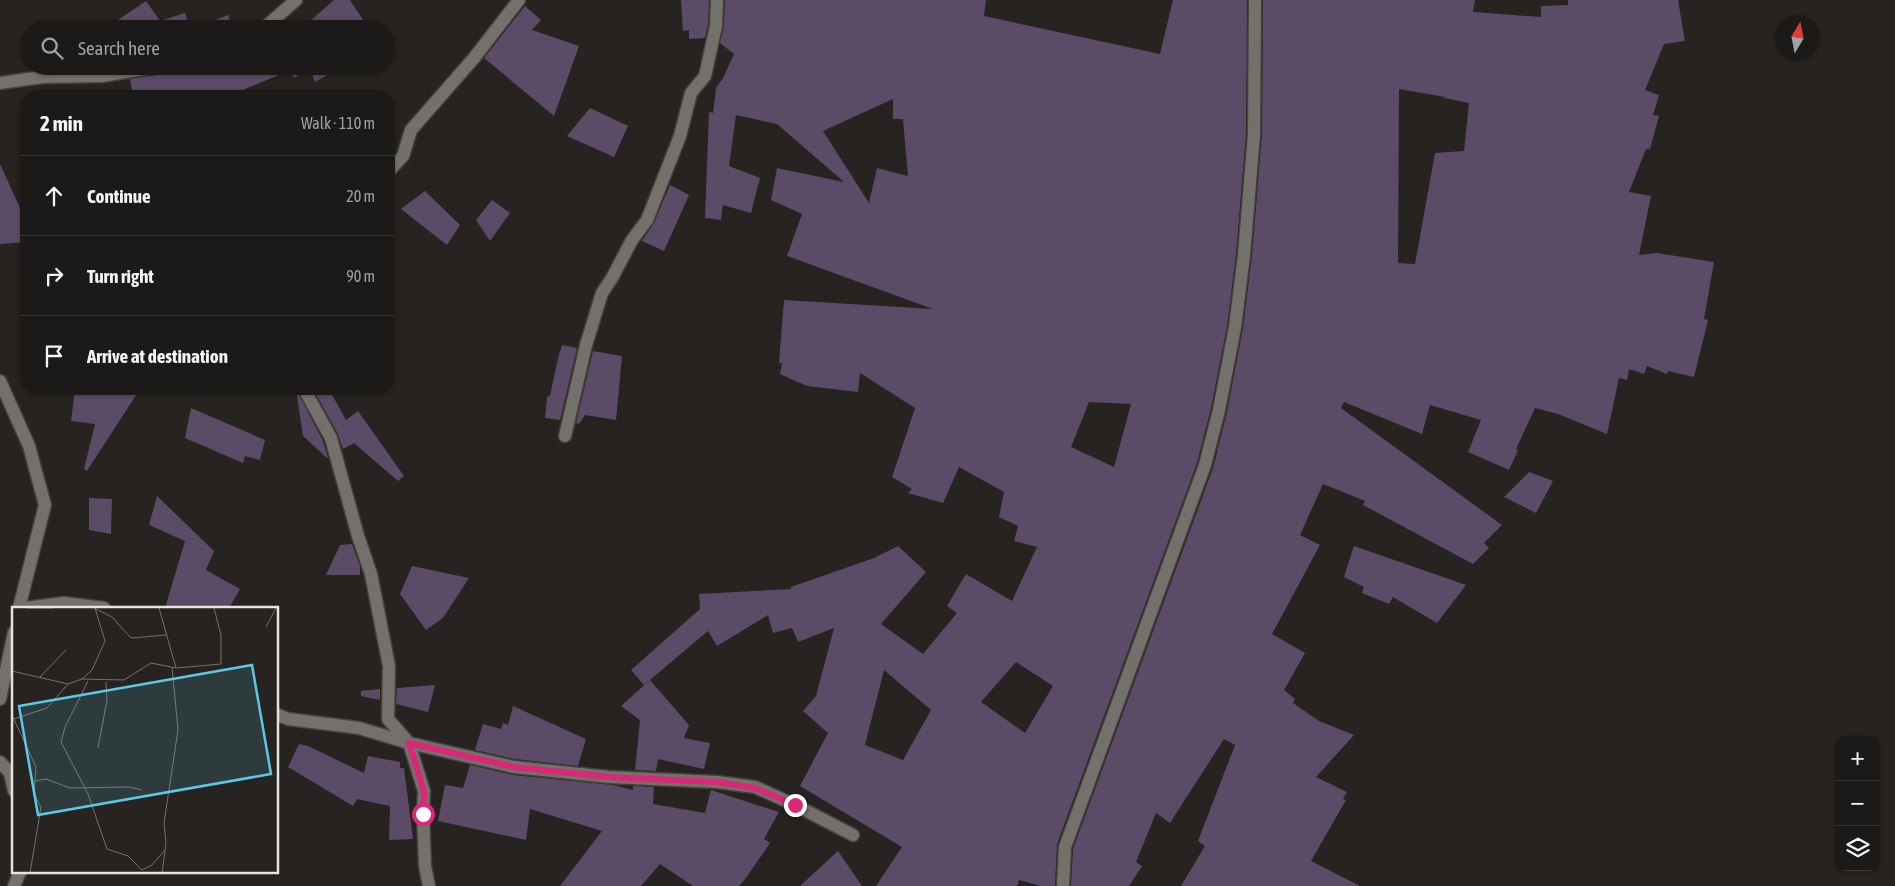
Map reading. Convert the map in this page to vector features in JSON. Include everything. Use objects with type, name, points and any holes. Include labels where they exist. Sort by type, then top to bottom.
[{"type":"street","points":[[273,20],[296,0]]},
{"type":"street","points":[[395,165],[403,156],[411,130],[474,58],[519,0]]},
{"type":"street","points":[[565,436],[586,345],[602,294],[632,240],[647,220],[680,136],[691,94],[705,76],[716,26],[717,0]]},
{"type":"street","points":[[1063,886],[1065,847],[1205,465],[1219,410],[1235,327],[1247,221],[1254,134],[1255,0]]},
{"type":"street","points":[[0,83],[42,77],[108,75]]},
{"type":"street","points":[[0,381],[29,446],[45,505],[19,607]]},
{"type":"street","points":[[307,395],[331,438],[358,536],[371,574],[389,666],[388,719],[409,743],[424,791],[425,866],[429,886]]},
{"type":"street","points":[[33,607],[64,603],[96,607]]},
{"type":"street","points":[[0,699],[12,642]]},
{"type":"street","points":[[279,715],[288,719],[359,728],[409,743],[514,767],[609,777],[717,782],[755,788],[795,805],[853,835]]},
{"type":"street","points":[[0,762],[10,772],[12,782]]},
{"type":"street","points":[[14,886],[19,874]]},
{"type":"building","points":[[334,0],[350,0],[363,20],[311,20]]},
{"type":"building","points":[[681,0],[709,0],[708,25],[705,38],[689,39],[689,30],[683,31]]},
{"type":"building","points":[[725,0],[986,0],[984,16],[1160,54],[1173,0],[1247,0],[1246,134],[1236,254],[1227,326],[1211,408],[1197,463],[1057,844],[1055,886],[1041,886],[1019,880],[1017,886],[876,886],[902,847],[800,786],[828,733],[803,711],[816,696],[834,628],[798,642],[792,628],[773,633],[768,615],[717,646],[708,631],[644,685],[631,670],[700,609],[699,594],[791,589],[791,587],[874,558],[898,546],[926,572],[881,624],[923,654],[957,613],[947,606],[966,574],[1012,601],[1037,547],[1014,541],[1018,526],[999,517],[1004,492],[959,467],[943,503],[908,493],[912,489],[892,477],[915,408],[860,373],[858,392],[807,386],[780,374],[782,363],[779,363],[784,300],[933,309],[787,256],[802,214],[771,200],[777,168],[844,182],[777,124],[736,115],[729,166],[760,178],[751,213],[723,205],[721,220],[705,218],[709,112],[713,113],[716,88],[723,78],[734,54],[720,43],[724,26]],"holes":[[[893,99],[893,119],[903,119],[908,176],[877,168],[869,203],[823,131]],[[1089,402],[1131,404],[1114,467],[1071,447]],[[1016,662],[1053,686],[1025,733],[981,702]],[[884,670],[931,710],[903,760],[865,745]]]},
{"type":"building","points":[[1263,0],[1475,0],[1473,12],[1541,17],[1541,6],[1568,5],[1568,0],[1678,0],[1685,41],[1664,44],[1645,90],[1659,95],[1653,115],[1659,116],[1650,149],[1646,149],[1629,192],[1651,196],[1639,255],[1657,253],[1714,262],[1704,319],[1708,320],[1694,377],[1668,371],[1667,374],[1647,366],[1644,374],[1629,369],[1627,380],[1619,378],[1607,434],[1558,414],[1535,408],[1516,449],[1518,450],[1509,470],[1468,452],[1481,420],[1430,405],[1422,434],[1344,402],[1341,408],[1502,525],[1484,543],[1489,548],[1473,564],[1363,505],[1365,501],[1323,484],[1300,535],[1320,545],[1272,634],[1305,653],[1284,690],[1295,699],[1293,703],[1319,721],[1354,735],[1316,777],[1347,792],[1343,799],[1346,800],[1311,861],[1360,886],[1181,886],[1205,846],[1198,841],[1235,745],[1224,739],[1170,823],[1156,813],[1136,862],[1142,866],[1129,886],[1071,886],[1073,849],[1213,468],[1227,412],[1243,328],[1252,256],[1262,134]],"holes":[[[1399,89],[1469,103],[1464,151],[1435,153],[1415,264],[1398,263]]]},
{"type":"building","points":[[146,1],[159,20],[118,20]]},
{"type":"building","points":[[525,6],[541,20],[532,30],[579,46],[554,116],[484,58]]},
{"type":"building","points":[[185,13],[187,20],[163,20]]},
{"type":"building","points":[[228,15],[230,20],[215,20]]},
{"type":"building","points":[[156,75],[279,75],[243,90],[132,90],[130,79]]},
{"type":"building","points":[[312,75],[327,75],[315,82]]},
{"type":"building","points":[[590,108],[628,126],[614,157],[567,136]]},
{"type":"building","points":[[0,164],[20,208],[20,242],[0,244]]},
{"type":"building","points":[[670,185],[689,195],[664,251],[642,241],[654,223]]},
{"type":"building","points":[[425,191],[460,225],[447,245],[401,209]]},
{"type":"building","points":[[492,200],[510,213],[490,241],[476,220]]},
{"type":"building","points":[[562,345],[577,348],[560,420],[545,418],[547,397],[550,396]]},
{"type":"building","points":[[593,351],[622,356],[616,420],[585,415],[579,424],[576,423]]},
{"type":"building","points":[[74,395],[136,395],[87,471],[84,469],[95,424],[71,421]]},
{"type":"building","points":[[297,395],[299,395],[323,441],[328,458],[303,436]]},
{"type":"building","points":[[316,395],[332,395],[346,420],[358,411],[404,476],[398,481],[354,443],[343,449],[338,434]]},
{"type":"building","points":[[191,408],[265,440],[260,460],[245,456],[243,463],[185,438]]},
{"type":"building","points":[[1529,472],[1553,481],[1536,513],[1504,497]]},
{"type":"building","points":[[157,496],[214,551],[206,570],[240,589],[230,607],[165,607],[185,541],[149,525]]},
{"type":"building","points":[[89,498],[112,499],[111,534],[89,530]]},
{"type":"building","points":[[352,544],[360,566],[360,575],[326,575],[340,545]]},
{"type":"building","points":[[1354,546],[1466,585],[1437,623],[1393,597],[1389,604],[1362,593],[1364,587],[1344,577]]},
{"type":"building","points":[[412,566],[469,578],[443,618],[426,630],[400,594]]},
{"type":"building","points":[[650,680],[689,725],[684,738],[710,743],[704,769],[658,759],[656,771],[635,770],[640,720],[621,706]]},
{"type":"building","points":[[435,685],[428,712],[396,704],[397,688]]},
{"type":"building","points":[[380,689],[380,700],[361,696],[361,691]]},
{"type":"building","points":[[513,706],[586,739],[578,766],[515,759],[475,750],[483,724],[501,729],[503,723],[508,725]]},
{"type":"building","points":[[299,744],[308,746],[364,773],[368,756],[400,762],[400,768],[404,768],[413,839],[389,840],[390,806],[357,799],[353,806],[288,767]]},
{"type":"building","points":[[470,765],[513,775],[613,785],[633,790],[633,786],[654,787],[653,804],[705,813],[711,790],[779,812],[764,839],[770,843],[739,886],[693,886],[660,864],[641,886],[560,886],[602,831],[530,809],[526,840],[438,821],[445,785],[463,788]]},
{"type":"building","points":[[838,851],[862,886],[800,886]]},
{"type":"route","points":[[423,814],[424,791],[409,743],[514,767],[609,777],[668,778],[717,782],[755,788],[795,805]]}]
